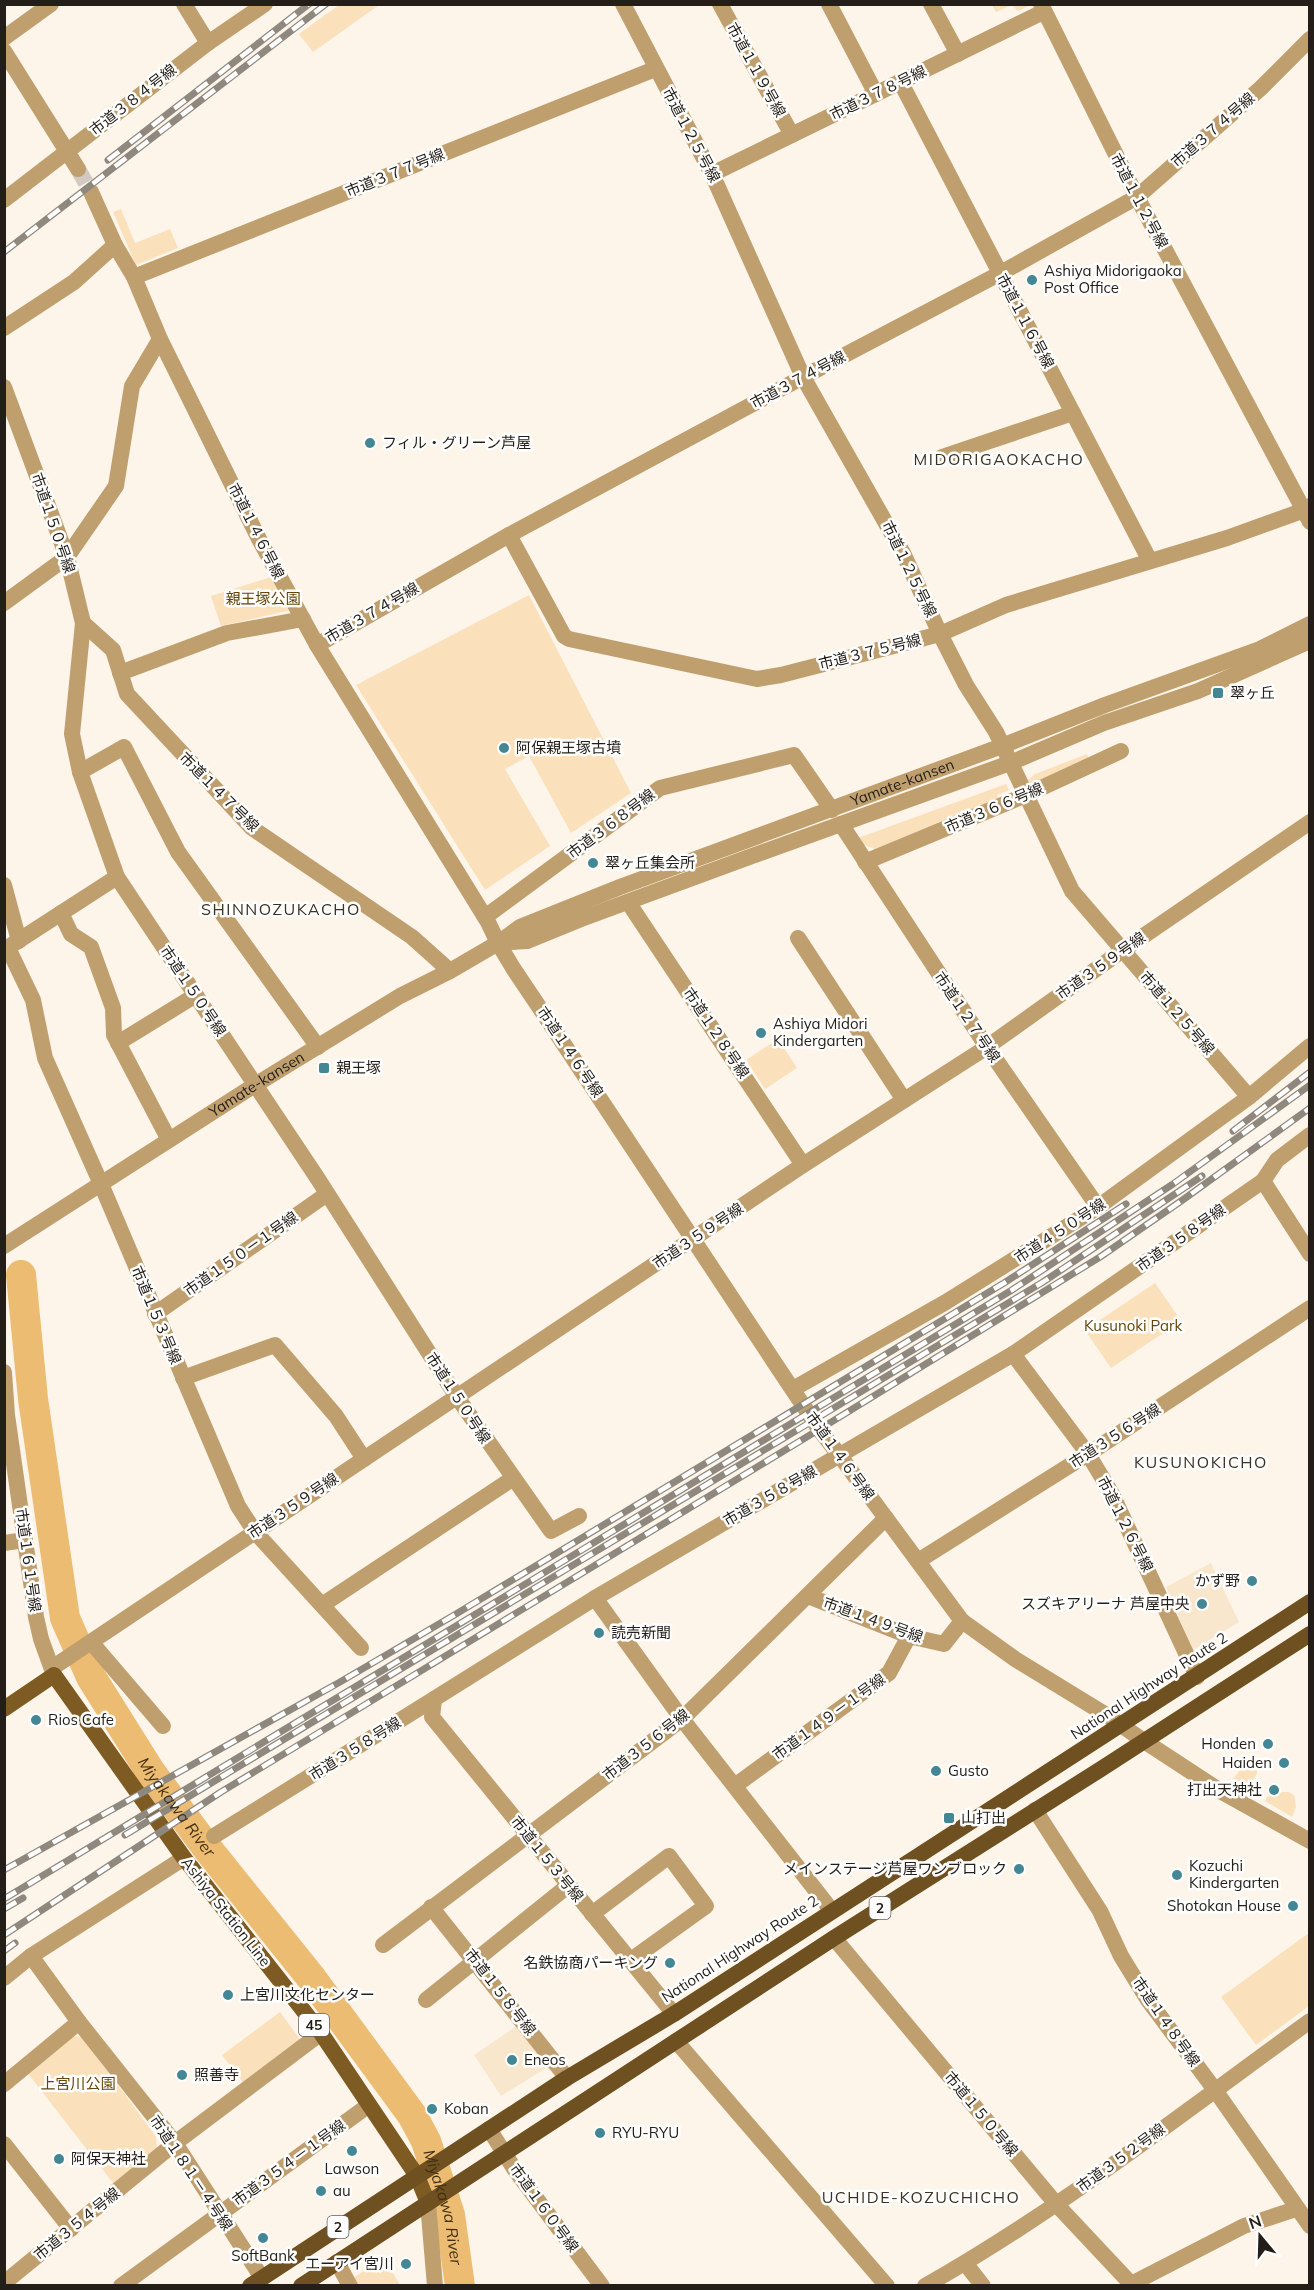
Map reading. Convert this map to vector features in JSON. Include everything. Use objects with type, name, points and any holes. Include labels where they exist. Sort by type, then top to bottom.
[{"type":"highway","name":"National Highway Route 2","points":[[256,2282],[567,2078],[674,2014],[1310,1602]]},
{"type":"highway","name":"2","points":[[301,2286],[834,1938],[1310,1634]]},
{"type":"main road","points":[[4,1709],[53,1671]]},
{"type":"main road","name":"Ashiya Station Line","points":[[53,1671],[184,1858],[321,2033],[369,2105],[421,2173],[431,2200]]},
{"type":"street","points":[[4,38],[51,4]]},
{"type":"street","points":[[184,4],[208,43]]},
{"type":"street","name":"市道３８４号線","points":[[4,200],[208,43],[265,4]]},
{"type":"street","name":"市道１２５号線","points":[[623,4],[712,174],[804,377],[904,555],[940,634],[966,685],[996,732],[1072,891],[1249,1097]]},
{"type":"street","name":"市道１１９号線","points":[[720,4],[792,135]]},
{"type":"street","points":[[829,4],[876,94]]},
{"type":"street","points":[[931,4],[958,54]]},
{"type":"street","name":"市道３７８号線","points":[[712,174],[958,54],[1042,8]]},
{"type":"street","name":"市道１１２号線","points":[[1042,8],[1137,196],[1307,513]]},
{"type":"street","name":"市道３７４号線","points":[[317,645],[509,535],[999,274],[1137,196],[1260,88],[1310,39]]},
{"type":"street","points":[[4,51],[78,169]]},
{"type":"street","name":"市道３７７号線","points":[[134,277],[655,69]]},
{"type":"street","name":"市道１１６号線","points":[[900,81],[1150,561]]},
{"type":"street","name":"市道１４６号線","points":[[91,192],[115,245],[134,277],[160,339],[259,539],[317,645],[485,917],[498,943],[612,1114],[692,1240],[819,1429],[962,1621],[1015,1659],[1222,1792],[1310,1841]]},
{"type":"street","points":[[4,328],[74,282],[115,245]]},
{"type":"street","points":[[4,603],[67,557],[116,486],[132,386],[160,339]]},
{"type":"street","name":"市道１５０号線","points":[[4,387],[67,557],[83,623],[72,734],[80,772],[117,877],[512,1479],[551,1531],[579,1516]]},
{"type":"street","points":[[942,458],[1073,413]]},
{"type":"street","name":"市道３７５号線","points":[[509,535],[564,636],[569,639],[757,679],[781,675],[940,634],[1006,605],[1307,513]]},
{"type":"street","points":[[120,674],[227,633],[303,619]]},
{"type":"street","name":"市道１４７号線","points":[[83,623],[113,650],[127,694],[252,828],[412,937],[450,971]]},
{"type":"street","name":"Yamate-kansen","points":[[498,943],[527,941],[628,902],[1002,746],[1105,705],[1260,649],[1310,624]]},
{"type":"street","name":"Yamate-kansen","points":[[4,1246],[255,1085],[400,996],[498,943],[520,927],[620,887],[1010,763],[1104,723],[1198,691],[1310,641]]},
{"type":"street","points":[[80,772],[124,747],[178,852],[318,1047]]},
{"type":"street","name":"市道３６６号線","points":[[865,862],[1026,795],[1121,751]]},
{"type":"street","name":"市道３６８号線","points":[[485,917],[660,788],[795,756],[836,817]]},
{"type":"street","name":"市道１２７号線","points":[[836,817],[987,1047],[1098,1207]]},
{"type":"street","name":"市道３５９号線","points":[[53,1671],[69,1656],[803,1165],[987,1047],[1123,950],[1310,822]]},
{"type":"street","points":[[10,946],[117,877]]},
{"type":"street","name":"市道１５３号線","points":[[4,885],[10,946],[33,1000],[45,1059],[101,1184],[238,1506],[255,1532],[361,1648]]},
{"type":"street","name":"市道１２８号線","points":[[628,902],[803,1165]]},
{"type":"street","points":[[61,913],[71,934],[91,947],[113,1008],[114,1035],[170,1140]]},
{"type":"street","points":[[798,938],[903,1100]]},
{"type":"street","points":[[118,1043],[196,995]]},
{"type":"street","name":"市道４５０号線","points":[[793,1389],[946,1302],[1098,1207],[1249,1097],[1310,1046]]},
{"type":"street","name":"市道３５８号線","points":[[214,1836],[595,1598],[1013,1354],[1263,1181],[1277,1160],[1310,1135]]},
{"type":"street","points":[[1263,1181],[1310,1254]]},
{"type":"street","name":"市道１５０－１号線","points":[[155,1314],[327,1194]]},
{"type":"street","name":"市道３５６号線","points":[[918,1561],[1088,1454],[1310,1308]]},
{"type":"street","points":[[183,1378],[275,1344],[336,1416],[364,1459]]},
{"type":"street","name":"市道１２６号線","points":[[1013,1354],[1088,1454],[1112,1494],[1197,1677]]},
{"type":"street","name":"市道１６１号線","points":[[4,1372],[6,1413],[36,1617],[41,1639],[53,1671]]},
{"type":"street","points":[[322,1605],[512,1479]]},
{"type":"street","name":"市道３５６号線","points":[[382,1945],[682,1719],[886,1518]]},
{"type":"street","points":[[4,1543],[25,1540]]},
{"type":"street","name":"市道１４９号線","points":[[808,1596],[909,1636],[944,1644],[962,1621]]},
{"type":"street","points":[[595,1598],[682,1719],[736,1785],[832,1911]]},
{"type":"street","name":"市道１４９－１号線","points":[[736,1785],[890,1673],[909,1636]]},
{"type":"street","points":[[87,1644],[163,1726]]},
{"type":"street","name":"市道１５３号線","points":[[434,1699],[432,1717],[674,2014]]},
{"type":"street","name":"市道１４８号線","points":[[1035,1810],[1100,1911],[1121,1956],[1148,2000],[1215,2090],[1310,2226]]},
{"type":"street","points":[[592,1914],[669,1856],[706,1906],[631,1960]]},
{"type":"street","points":[[4,1978],[31,1956],[184,1858]]},
{"type":"street","points":[[426,2000],[569,1885]]},
{"type":"street","name":"市道１５８号線","points":[[431,1907],[567,2078]]},
{"type":"street","name":"市道１５０号線","points":[[834,1938],[1057,2205],[1132,2285]]},
{"type":"street","name":"市道１８１－４号線","points":[[31,1956],[79,2022],[175,2143],[219,2214],[256,2282]]},
{"type":"street","name":"市道３５２号線","points":[[925,2286],[1057,2205],[1310,2021]]},
{"type":"street","points":[[4,2084],[79,2022]]},
{"type":"street","name":"市道３５４号線","points":[[8,2281],[175,2143],[321,2033]]},
{"type":"street","points":[[676,2041],[887,2286]]},
{"type":"street","name":"市道３５４－１号線","points":[[121,2286],[369,2105]]},
{"type":"street","name":"市道１６０号線","points":[[489,2129],[515,2170],[602,2286]]},
{"type":"street","points":[[4,2144],[71,2229]]},
{"type":"street","points":[[431,2200],[435,2286]]},
{"type":"street","points":[[1132,2285],[1244,2226],[1296,2209]]},
{"type":"street","points":[[337,2262],[350,2286]]},
{"type":"street","points":[[965,2263],[983,2286]]},
{"type":"shaded area","name":"スズキアリーナ 芦屋中央","points":[[1211,1563],[1239,1622],[1193,1650],[1166,1587]]},
{"type":"shaded area","name":"Eneos","points":[[518,2025],[551,2065],[501,2096],[474,2055]]},
{"type":"green space","points":[[339,5],[379,5],[313,52],[299,34]]},
{"type":"green space","points":[[992,5],[1012,5],[996,12]]},
{"type":"green space","points":[[1012,5],[1031,5],[1018,11]]},
{"type":"green space","points":[[121,209],[135,243],[170,229],[178,248],[136,265],[113,212]]},
{"type":"green space","name":"親王塚公園","points":[[271,577],[291,610],[221,626],[211,596]]},
{"type":"green space","points":[[529,595],[631,793],[571,833],[529,756],[505,769],[550,846],[485,890],[356,685]]},
{"type":"green space","points":[[1087,754],[1089,759],[1031,786],[1028,780],[1035,774]]},
{"type":"green space","points":[[1006,784],[1009,790],[997,795],[998,798],[875,851],[861,844],[858,838]]},
{"type":"green space","points":[[778,1039],[797,1068],[765,1089],[746,1060]]},
{"type":"green space","name":"Kusunoki Park","points":[[1155,1283],[1181,1321],[1111,1368],[1085,1330]]},
{"type":"green space","points":[[1247,1761],[1256,1768],[1257,1773],[1254,1779],[1244,1786],[1233,1779]]},
{"type":"green space","points":[[1282,1792],[1294,1795],[1296,1807],[1292,1817],[1265,1801],[1267,1797]]},
{"type":"green space","points":[[1309,1933],[1309,2006],[1256,2045],[1221,1997]]},
{"type":"green space","points":[[280,2012],[302,2042],[244,2084],[222,2055]]},
{"type":"green space","name":"上宮川公園","points":[[72,2036],[83,2037],[156,2137],[157,2149],[113,2183],[26,2071]]},
{"type":"green space","points":[[384,2258],[400,2285],[357,2285],[353,2278]]},
{"type":"waterway","name":"Miyakawa River","points":[[21,1275],[33,1399],[65,1618],[91,1677],[150,1771],[207,1848],[313,1980],[412,2115],[426,2141],[450,2215],[460,2286]]},
{"type":"tunnel","points":[[78,169],[91,192]]},
{"type":"railway","points":[[108,160],[309,4]]},
{"type":"railway","points":[[4,252],[326,4]]},
{"type":"railway","points":[[1233,1131],[1310,1072]]},
{"type":"railway","points":[[4,1899],[1012,1290],[1173,1184],[1310,1085]]},
{"type":"railway","points":[[4,1935],[221,1792],[1100,1257],[1310,1108]]},
{"type":"railway","points":[[125,1835],[1043,1282],[1202,1176]]},
{"type":"railway","points":[[4,1870],[340,1682],[456,1614],[1004,1283],[1126,1204]]},
{"type":"railway","points":[[4,1909],[23,1898]]},
{"type":"railway","points":[[4,1951],[15,1943]]},
{"type":"place","name":"Ashiya Midorigaoka Post Office","points":[[1032,280]]},
{"type":"place","name":"フィル・グリーン芦屋","points":[[370,443]]},
{"type":"place","name":"翠ヶ丘","points":[[1218,693]]},
{"type":"place","name":"阿保親王塚古墳","points":[[504,748]]},
{"type":"place","name":"翠ヶ丘集会所","points":[[593,863]]},
{"type":"place","name":"Ashiya Midori Kindergarten","points":[[761,1033]]},
{"type":"place","name":"親王塚","points":[[324,1068]]},
{"type":"place","name":"かず野","points":[[1252,1581]]},
{"type":"place","name":"スズキアリーナ 芦屋中央","points":[[1202,1604]]},
{"type":"place","name":"読売新聞","points":[[599,1633]]},
{"type":"place","name":"Rios Cafe","points":[[36,1720]]},
{"type":"place","name":"Honden","points":[[1268,1744]]},
{"type":"place","name":"Haiden","points":[[1284,1763]]},
{"type":"place","name":"Gusto","points":[[936,1771]]},
{"type":"place","name":"打出天神社","points":[[1274,1790]]},
{"type":"place","name":"山打出","points":[[949,1818]]},
{"type":"place","name":"メインステージ芦屋ワンブロック","points":[[1019,1869]]},
{"type":"place","name":"Kozuchi Kindergarten","points":[[1177,1875]]},
{"type":"place","name":"Shotokan House","points":[[1293,1906]]},
{"type":"place","name":"名鉄協商パーキング","points":[[670,1963]]},
{"type":"place","name":"上宮川文化センター","points":[[228,1995]]},
{"type":"place","name":"Eneos","points":[[512,2060]]},
{"type":"place","name":"照善寺","points":[[182,2075]]},
{"type":"place","name":"Koban","points":[[432,2109]]},
{"type":"place","name":"RYU-RYU","points":[[600,2133]]},
{"type":"place","name":"Lawson","points":[[352,2151]]},
{"type":"place","name":"阿保天神社","points":[[59,2159]]},
{"type":"place","name":"au","points":[[321,2191]]},
{"type":"place","name":"SoftBank","points":[[263,2238]]},
{"type":"place","name":"エーアイ宮川","points":[[406,2264]]},
{"type":"district","name":"MIDORIGAOKACHO","points":[[999,459]]},
{"type":"district","name":"SHINNOZUKACHO","points":[[281,909]]},
{"type":"district","name":"KUSUNOKICHO","points":[[1201,1462]]},
{"type":"district","name":"UCHIDE-KOZUCHICHO","points":[[921,2197]]}]
